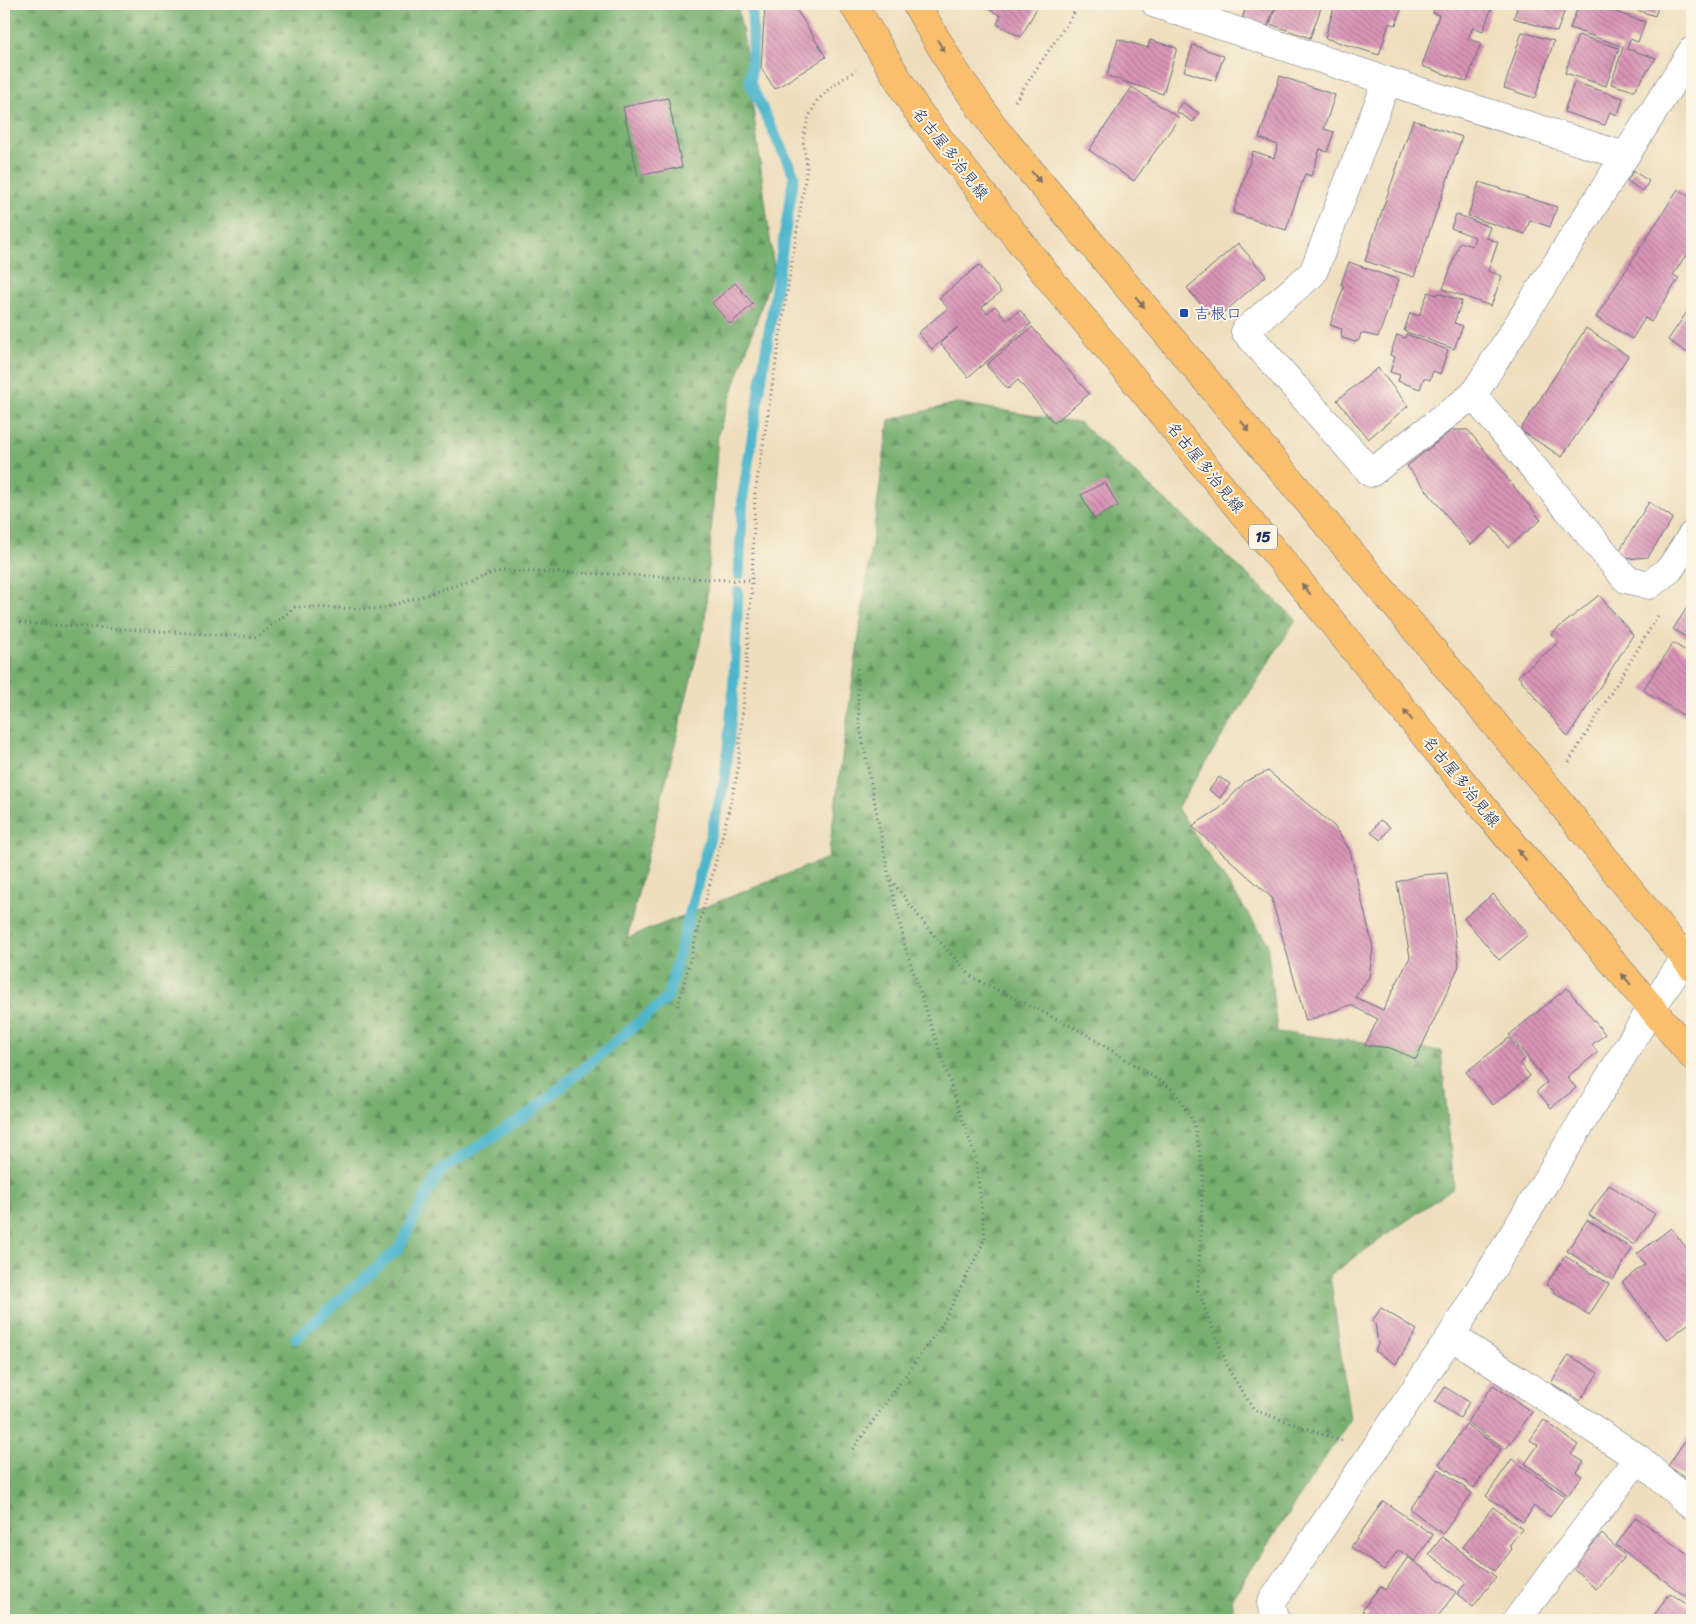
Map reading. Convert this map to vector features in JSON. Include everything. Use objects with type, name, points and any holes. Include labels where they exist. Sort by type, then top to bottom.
[{"type":"main road","name":"名古屋多治見線","points":[[853,4],[916,110],[1044,272],[1510,840],[1651,1010],[1692,1056]]},
{"type":"main road","points":[[916,4],[955,71],[996,130],[1690,958]]},
{"type":"street","points":[[1156,4],[1386,81],[1625,156]]},
{"type":"street","points":[[1386,81],[1313,274],[1245,331],[1371,473],[1473,395],[1692,51]]},
{"type":"street","points":[[1473,395],[1626,579],[1649,585],[1670,569],[1692,535]]},
{"type":"street","points":[[1276,1620],[1271,1603],[1451,1336],[1651,1010],[1690,958]]},
{"type":"street","points":[[1451,1336],[1638,1458],[1692,1506]]},
{"type":"street","points":[[1517,1620],[1638,1458]]},
{"type":"path","points":[[996,130],[1080,4]]},
{"type":"path","points":[[678,1006],[726,822],[736,775],[744,698],[752,581],[755,494],[807,167],[804,139],[809,116],[817,101],[830,88],[881,51]]},
{"type":"path","points":[[20,623],[257,637],[295,607],[381,609],[501,571],[752,581]]},
{"type":"path","points":[[1551,791],[1660,614],[1649,585]]},
{"type":"path","points":[[853,1449],[943,1323],[985,1239],[976,1160],[906,950],[889,877],[858,721],[858,667]]},
{"type":"path","points":[[889,877],[931,932],[973,978],[1081,1031],[1174,1090],[1194,1123],[1203,1172],[1198,1291],[1230,1372],[1254,1410],[1373,1452]]},
{"type":"green space","points":[[4,4],[737,4],[744,40],[774,269],[718,434],[705,622],[627,938],[828,858],[889,420],[957,403],[1080,423],[1296,619],[1177,808],[1267,942],[1277,1032],[1441,1051],[1454,1187],[1330,1275],[1350,1420],[1231,1600],[1235,1620],[4,1620]]},
{"type":"building","points":[[765,4],[793,4],[826,57],[775,89],[761,68]]},
{"type":"building","points":[[984,4],[1039,4],[1021,37],[997,24],[1001,16],[983,6]]},
{"type":"building","points":[[1247,4],[1276,4],[1267,28],[1242,19]]},
{"type":"building","points":[[1277,4],[1322,5],[1310,38],[1270,24]]},
{"type":"building","points":[[1335,4],[1403,4],[1396,25],[1389,23],[1379,55],[1325,38]]},
{"type":"building","points":[[1436,4],[1493,4],[1483,31],[1473,27],[1468,39],[1481,43],[1467,82],[1422,66],[1439,15],[1433,13]]},
{"type":"building","points":[[1518,4],[1567,4],[1557,32],[1514,18]]},
{"type":"building","points":[[1579,4],[1592,4],[1645,22],[1638,42],[1630,39],[1627,49],[1656,58],[1634,91],[1611,84],[1623,47],[1570,28]]},
{"type":"building","points":[[1618,4],[1659,4],[1655,16]]},
{"type":"building","points":[[1522,32],[1554,41],[1535,98],[1504,88]]},
{"type":"building","points":[[1578,35],[1619,48],[1606,86],[1565,73]]},
{"type":"building","points":[[1118,39],[1148,48],[1150,40],[1177,48],[1163,94],[1107,76]]},
{"type":"building","points":[[1193,45],[1224,56],[1215,81],[1184,71]]},
{"type":"building","points":[[1280,76],[1335,95],[1324,129],[1334,132],[1327,152],[1320,149],[1311,176],[1305,174],[1286,230],[1233,213],[1253,151],[1274,158],[1278,145],[1259,138]]},
{"type":"building","points":[[1574,82],[1623,98],[1618,115],[1610,112],[1605,125],[1564,112]]},
{"type":"building","points":[[1132,87],[1179,118],[1134,181],[1089,150]]},
{"type":"building","points":[[668,98],[682,167],[638,176],[623,107]]},
{"type":"building","points":[[1182,102],[1199,113],[1193,122],[1176,111]]},
{"type":"building","points":[[1413,120],[1462,137],[1414,277],[1365,261]]},
{"type":"building","points":[[1633,171],[1649,181],[1643,191],[1627,181]]},
{"type":"building","points":[[1479,182],[1557,207],[1550,227],[1530,220],[1525,234],[1468,216]]},
{"type":"building","points":[[1678,189],[1692,198],[1692,257],[1691,259],[1685,256],[1673,275],[1679,278],[1651,322],[1645,318],[1632,339],[1596,317]]},
{"type":"building","points":[[1456,214],[1490,227],[1486,238],[1498,242],[1488,271],[1502,276],[1491,306],[1443,289],[1460,242],[1472,246],[1475,237],[1451,228]]},
{"type":"building","points":[[1238,243],[1266,276],[1215,320],[1187,288]]},
{"type":"building","points":[[1349,262],[1399,280],[1378,337],[1361,333],[1359,340],[1355,342],[1342,338],[1342,329],[1330,325],[1344,286],[1341,284]]},
{"type":"building","points":[[979,265],[1001,292],[982,307],[987,313],[995,306],[1007,320],[1020,310],[1031,324],[968,377],[940,343],[958,327],[932,349],[918,333],[948,308],[939,298]]},
{"type":"building","points":[[735,283],[753,304],[730,324],[712,303]]},
{"type":"building","points":[[1428,292],[1437,295],[1438,293],[1462,301],[1454,323],[1463,326],[1454,349],[1404,331],[1410,313],[1419,316]]},
{"type":"building","points":[[1692,307],[1692,356],[1668,340]]},
{"type":"building","points":[[1032,327],[1089,394],[1054,423],[1018,380],[1008,389],[986,365]]},
{"type":"building","points":[[1586,328],[1628,356],[1562,457],[1520,430]]},
{"type":"building","points":[[1406,334],[1448,350],[1440,374],[1433,371],[1430,380],[1424,378],[1420,389],[1398,381],[1400,375],[1390,372],[1395,357],[1390,355],[1397,335],[1405,338]]},
{"type":"building","points":[[1378,368],[1408,406],[1368,439],[1337,400]]},
{"type":"building","points":[[1452,430],[1468,430],[1541,520],[1508,547],[1492,527],[1470,545],[1407,466]]},
{"type":"building","points":[[1105,482],[1118,506],[1094,519],[1081,495]]},
{"type":"building","points":[[1649,502],[1673,518],[1648,557],[1626,559],[1618,553]]},
{"type":"building","points":[[1599,595],[1633,635],[1568,737],[1518,676],[1558,643],[1551,634]]},
{"type":"building","points":[[1692,600],[1692,641],[1673,629]]},
{"type":"building","points":[[1673,643],[1692,655],[1692,721],[1643,690]]},
{"type":"building","points":[[1268,771],[1334,826],[1350,851],[1373,948],[1369,977],[1355,997],[1383,1010],[1410,957],[1397,882],[1421,875],[1447,873],[1459,966],[1416,1059],[1390,1048],[1365,1045],[1378,1019],[1350,1005],[1306,1021],[1271,897],[1192,826],[1219,809],[1246,781]]},
{"type":"building","points":[[1219,777],[1230,784],[1220,798],[1209,790]]},
{"type":"building","points":[[1380,820],[1390,827],[1381,840],[1371,833]]},
{"type":"building","points":[[1493,894],[1528,935],[1499,960],[1464,918]]},
{"type":"building","points":[[1567,988],[1605,1034],[1592,1045],[1598,1052],[1567,1077],[1576,1088],[1551,1108],[1537,1091],[1547,1082],[1509,1035]]},
{"type":"building","points":[[1509,1038],[1525,1059],[1520,1063],[1530,1076],[1493,1105],[1466,1072]]},
{"type":"building","points":[[1609,1185],[1655,1214],[1634,1245],[1589,1215]]},
{"type":"building","points":[[1587,1220],[1632,1249],[1613,1280],[1567,1251]]},
{"type":"building","points":[[1671,1228],[1692,1255],[1692,1321],[1667,1340],[1622,1282],[1645,1264],[1637,1254]]},
{"type":"building","points":[[1565,1256],[1609,1284],[1589,1315],[1546,1285]]},
{"type":"building","points":[[1381,1308],[1417,1330],[1396,1364],[1375,1351],[1378,1344],[1375,1323],[1372,1321]]},
{"type":"building","points":[[1569,1355],[1598,1373],[1580,1401],[1551,1383]]},
{"type":"building","points":[[1493,1385],[1532,1412],[1506,1449],[1467,1422]]},
{"type":"building","points":[[1445,1387],[1469,1402],[1460,1418],[1435,1402]]},
{"type":"building","points":[[1544,1420],[1578,1445],[1571,1454],[1584,1462],[1576,1472],[1582,1476],[1568,1495],[1525,1464],[1538,1445],[1530,1440]]},
{"type":"building","points":[[1466,1424],[1501,1449],[1474,1488],[1439,1464]]},
{"type":"building","points":[[1692,1430],[1692,1482],[1668,1466]]},
{"type":"building","points":[[1512,1459],[1565,1496],[1550,1517],[1534,1506],[1523,1522],[1486,1496]]},
{"type":"building","points":[[1439,1469],[1472,1493],[1443,1534],[1410,1509]]},
{"type":"building","points":[[1383,1501],[1433,1535],[1415,1561],[1398,1550],[1384,1570],[1351,1547]]},
{"type":"building","points":[[1493,1507],[1522,1529],[1509,1546],[1512,1549],[1495,1571],[1463,1547]]},
{"type":"building","points":[[1636,1517],[1692,1558],[1692,1592],[1688,1598],[1616,1545]]},
{"type":"building","points":[[1602,1534],[1625,1556],[1596,1589],[1572,1567]]},
{"type":"building","points":[[1442,1537],[1496,1577],[1473,1607],[1457,1594],[1466,1582],[1429,1554]]},
{"type":"building","points":[[1408,1557],[1456,1592],[1435,1620],[1366,1620],[1370,1616],[1362,1611],[1380,1586],[1385,1590]]},
{"type":"building","points":[[1670,1593],[1692,1608],[1692,1620],[1651,1620]]},
{"type":"waterway","points":[[739,575],[743,495],[794,175],[750,83],[753,40],[752,4]]},
{"type":"waterway","points":[[296,1338],[398,1249],[439,1172],[531,1112],[667,999],[725,780],[733,695],[738,592]]},
{"type":"place","name":"吉根口","points":[[1184,313]]}]
